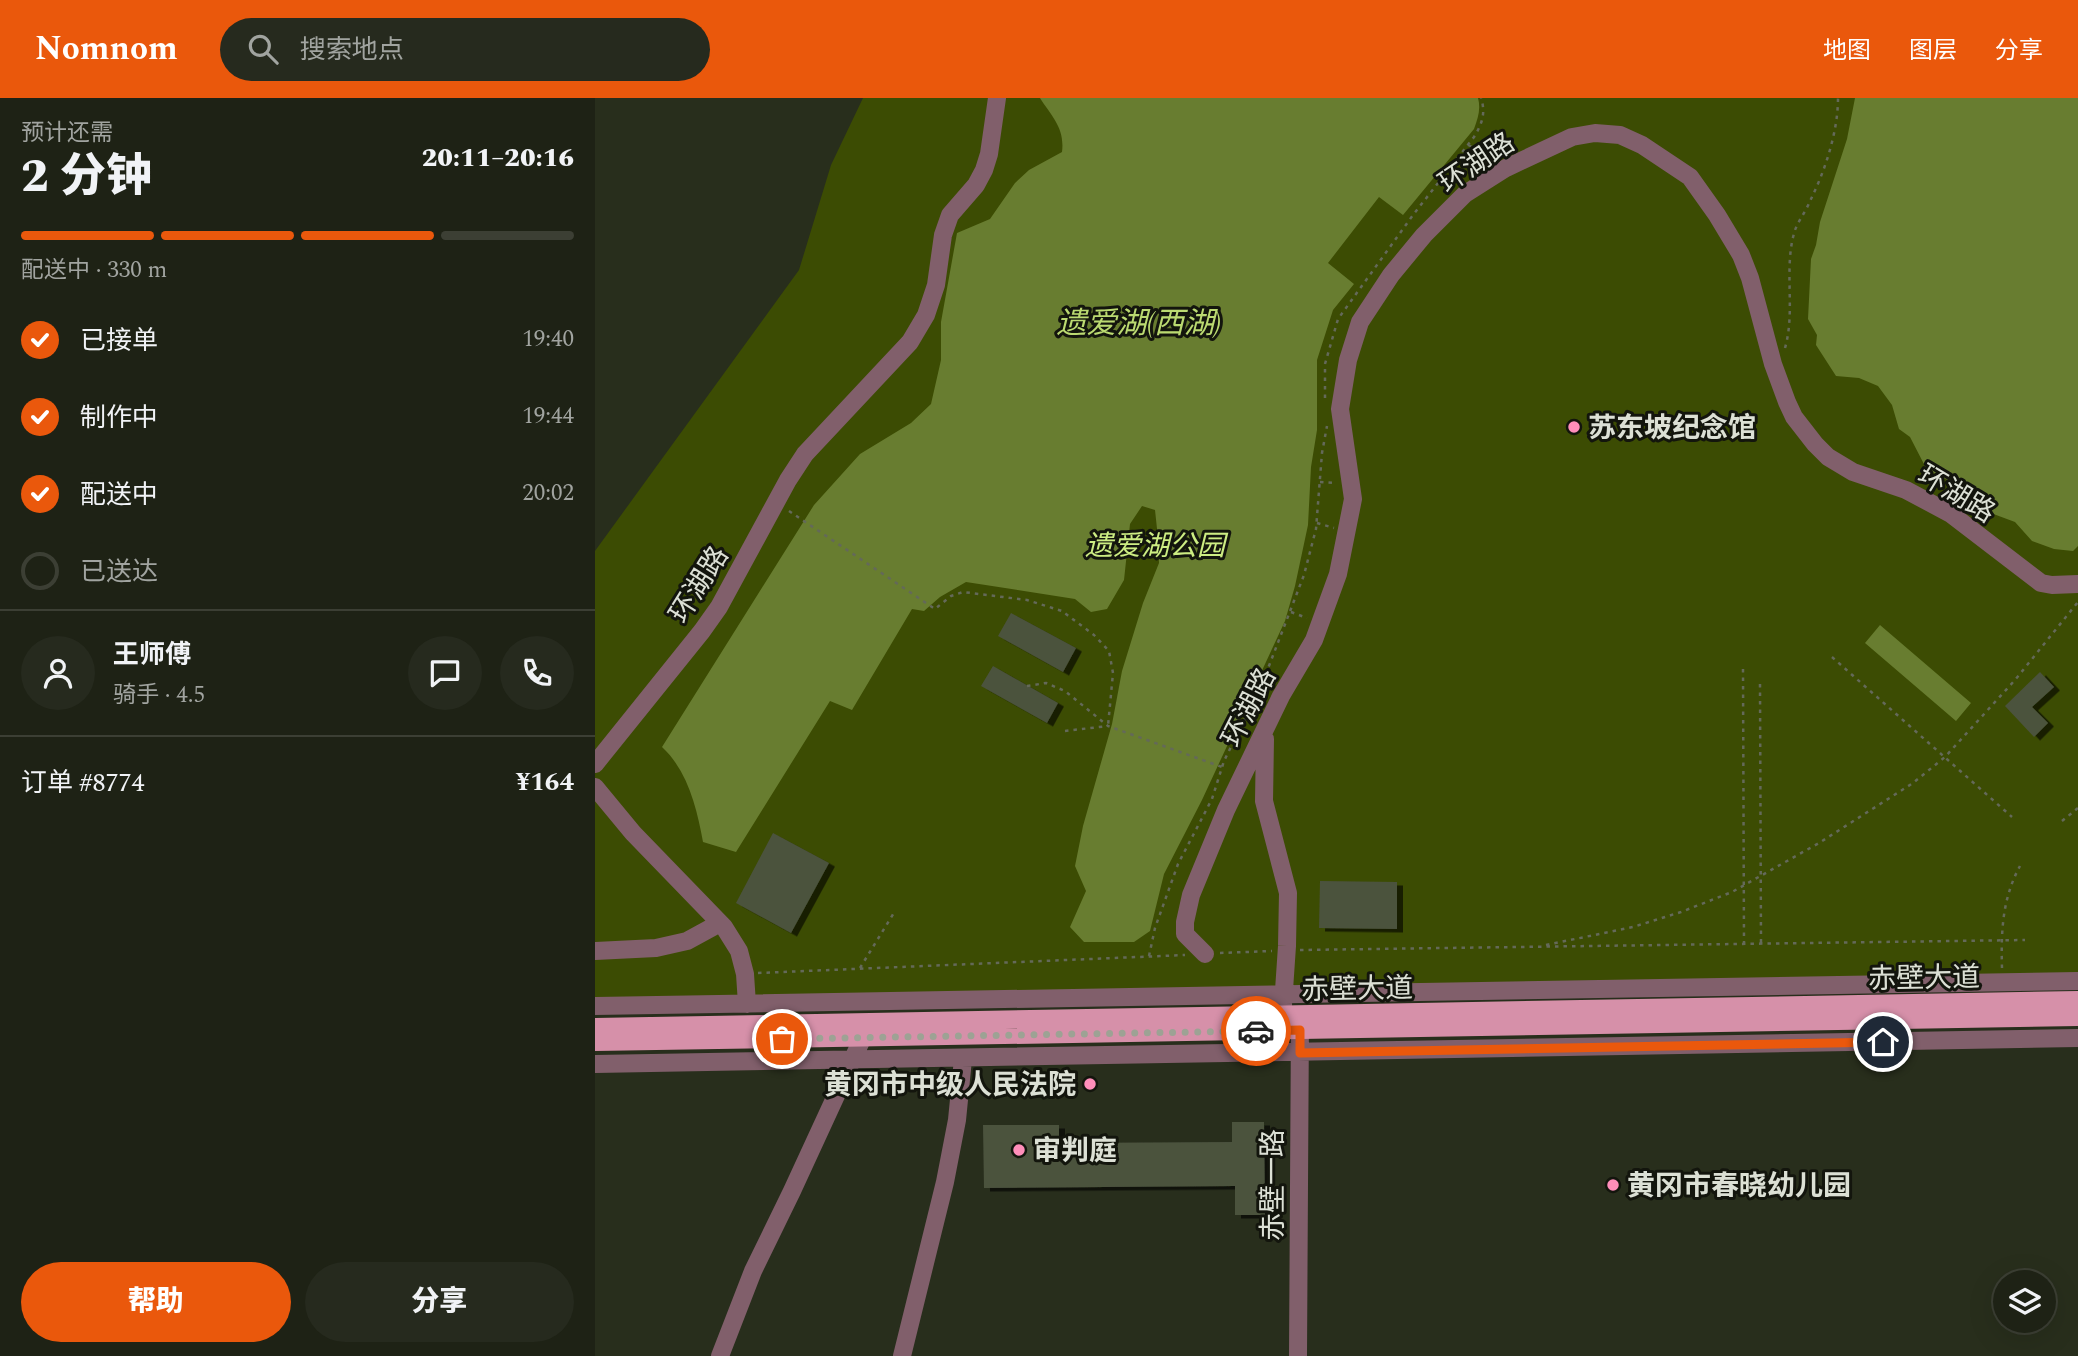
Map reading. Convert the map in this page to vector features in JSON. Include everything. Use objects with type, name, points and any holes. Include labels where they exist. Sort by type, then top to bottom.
[{"type":"main road","name":"赤壁大道","points":[[595,1042],[863,1037],[1294,1020],[2078,1000]]},
{"type":"main road","name":"赤壁大道","points":[[595,1027],[1294,1020],[2078,1017]]},
{"type":"street","name":"环湖路","points":[[595,764],[719,607],[805,454],[916,333],[926,315],[936,285],[943,235],[950,215],[976,185],[984,170],[997,98]]},
{"type":"street","name":"环湖路","points":[[1205,954],[1185,934],[1191,895],[1226,810],[1281,696],[1314,639],[1340,563],[1353,499],[1340,409],[1348,360],[1360,323],[1391,275],[1432,227],[1465,194],[1512,165],[1572,137],[1595,133],[1620,135],[1642,145],[1690,177],[1741,255],[1777,375],[1794,418],[1828,457],[1853,472],[1906,490],[1951,514],[2041,583],[2078,584]]},
{"type":"street","name":"赤壁一路","points":[[1265,732],[1265,801],[1288,893],[1284,995],[1294,1020],[1300,1053],[1298,1356]]},
{"type":"street","points":[[595,787],[633,834],[720,923],[739,951],[745,974],[747,1004]]},
{"type":"street","points":[[595,951],[656,948],[687,941],[720,923]]},
{"type":"street","points":[[595,1006],[2078,981]]},
{"type":"street","points":[[720,1356],[753,1271],[863,1037]]},
{"type":"street","points":[[595,1064],[2078,1038]]},
{"type":"street","points":[[902,1356],[945,1182],[957,1121],[963,1059]]},
{"type":"path","points":[[1325,404],[1325,364],[1338,318],[1467,145],[1482,121],[1484,113],[1481,98]]},
{"type":"path","points":[[1777,375],[1789,326],[1795,230],[1826,160],[1835,130],[1838,98]]},
{"type":"path","points":[[1467,145],[1498,145],[1512,165]]},
{"type":"path","points":[[1149,956],[1151,940],[1178,864],[1212,799],[1222,767],[1262,684],[1304,575],[1316,529],[1327,424]]},
{"type":"path","points":[[800,517],[935,609],[951,596],[963,592],[1027,600],[1062,611],[1094,635],[1109,651],[1113,673],[1108,726]]},
{"type":"path","points":[[1537,947],[1633,927],[1681,912],[1761,877],[1819,844],[1913,783],[1945,757],[2023,671],[2078,602]]},
{"type":"path","points":[[1832,657],[2012,817]]},
{"type":"path","points":[[1743,669],[1744,944]]},
{"type":"path","points":[[1027,686],[1046,683],[1065,691],[1108,726],[1222,767]]},
{"type":"path","points":[[1760,684],[1761,944]]},
{"type":"path","points":[[1065,731],[1108,726]]},
{"type":"path","points":[[2062,821],[2078,808]]},
{"type":"path","points":[[2003,982],[2002,940],[2006,899],[2020,866]]},
{"type":"path","points":[[860,969],[895,911]]},
{"type":"path","points":[[745,974],[1287,950],[2025,940]]},
{"type":"green space","name":"遗爱湖公园","points":[[863,98],[2078,98],[2078,975],[595,1002],[595,551],[799,270],[831,165]]},
{"type":"water","name":"遗爱湖(西湖)","points":[[1040,98],[1478,98],[1479,102],[1479,114],[1474,129],[1403,215],[1379,197],[1328,263],[1354,284],[1333,310],[1317,360],[1317,430],[1311,467],[1308,525],[1285,621],[1202,800],[1164,874],[1150,931],[1134,942],[1084,942],[1070,927],[1086,891],[1075,866],[1083,826],[1112,724],[1122,671],[1143,603],[1159,563],[1155,510],[1142,506],[1130,524],[1124,580],[1107,609],[1091,612],[1075,599],[966,582],[940,597],[924,611],[912,609],[852,710],[830,701],[736,852],[703,842],[685,779],[679,767],[662,747],[814,505],[860,454],[911,423],[931,404],[941,360],[941,322],[957,233],[990,219],[1015,183],[1029,170],[1062,152],[1060,129]]},
{"type":"water","points":[[1855,98],[2078,98],[2078,546],[2073,551],[2054,549],[2032,541],[2015,522],[1988,512],[1958,485],[1927,470],[1910,437],[1899,429],[1892,405],[1878,386],[1859,378],[1836,376],[1816,345],[1817,335],[1808,319],[1811,259],[1847,139]]},
{"type":"water","points":[[1880,625],[1971,703],[1956,721],[1865,643]]},
{"type":"building","points":[[1011,613],[1076,648],[1063,672],[998,636]]},
{"type":"building","points":[[993,666],[1058,703],[1047,723],[981,686]]},
{"type":"building","points":[[2040,672],[2054,687],[2032,707],[2048,723],[2034,737],[2005,706]]},
{"type":"building","points":[[773,833],[829,863],[791,933],[736,903]]},
{"type":"building","points":[[1320,881],[1397,882],[1397,929],[1319,928]]},
{"type":"building","points":[[1232,1122],[1264,1122],[1265,1215],[1235,1215],[1235,1186],[984,1188],[983,1125],[1059,1125],[1059,1143],[1232,1142]]},
{"type":"way so far","points":[[782,1039],[1256,1031]]},
{"type":"place","name":"苏东坡纪念馆","points":[[1574,427]]},
{"type":"place","name":"黄冈市中级人民法院","points":[[1090,1084]]},
{"type":"place","name":"审判庭","points":[[1019,1150]]},
{"type":"place","name":"黄冈市春晓幼儿园","points":[[1613,1185]]},
{"type":"route","points":[[1256,1031],[1300,1030],[1300,1053],[1883,1042]]}]
